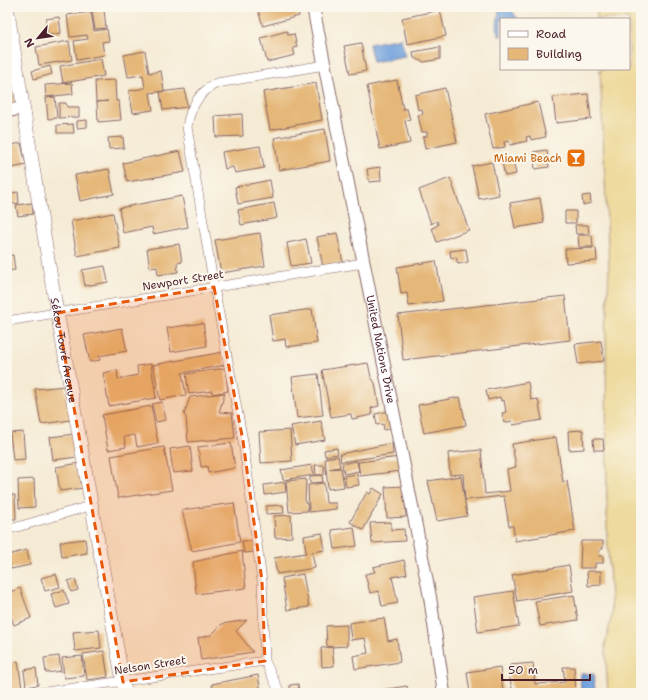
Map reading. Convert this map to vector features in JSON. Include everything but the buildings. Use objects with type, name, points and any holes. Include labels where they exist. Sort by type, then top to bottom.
[{"type":"main road","name":"Sékou Touré Avenue","points":[[7,7],[57,313],[93,505],[124,688]]},
{"type":"street","name":"United Nations Drive","points":[[314,7],[430,597],[444,693]]},
{"type":"street","points":[[280,693],[266,661],[261,573],[243,441],[214,287],[187,127],[189,115],[206,89],[217,83],[325,65]]},
{"type":"street","points":[[7,111],[23,108]]},
{"type":"street","name":"Newport Street","points":[[7,321],[363,262]]},
{"type":"street","points":[[7,530],[93,505]]},
{"type":"street","name":"Nelson Street","points":[[39,693],[124,688],[266,661]]},
{"type":"highlighted area","points":[[214,287],[243,441],[262,581],[265,661],[123,682],[57,313]]},
{"type":"sand","points":[[597,7],[641,7],[641,693],[608,693],[605,645],[612,615],[607,533],[606,334],[609,268],[600,70],[630,70],[630,18],[597,18]]},
{"type":"water","points":[[498,7],[509,7],[517,18],[500,18],[500,36],[497,26],[499,11]]},
{"type":"water","points":[[401,38],[405,56],[373,62],[369,44]]},
{"type":"water","points":[[580,674],[594,674],[595,693],[581,693]]},
{"type":"place","name":"Miami Beach","points":[[576,158]]}]
